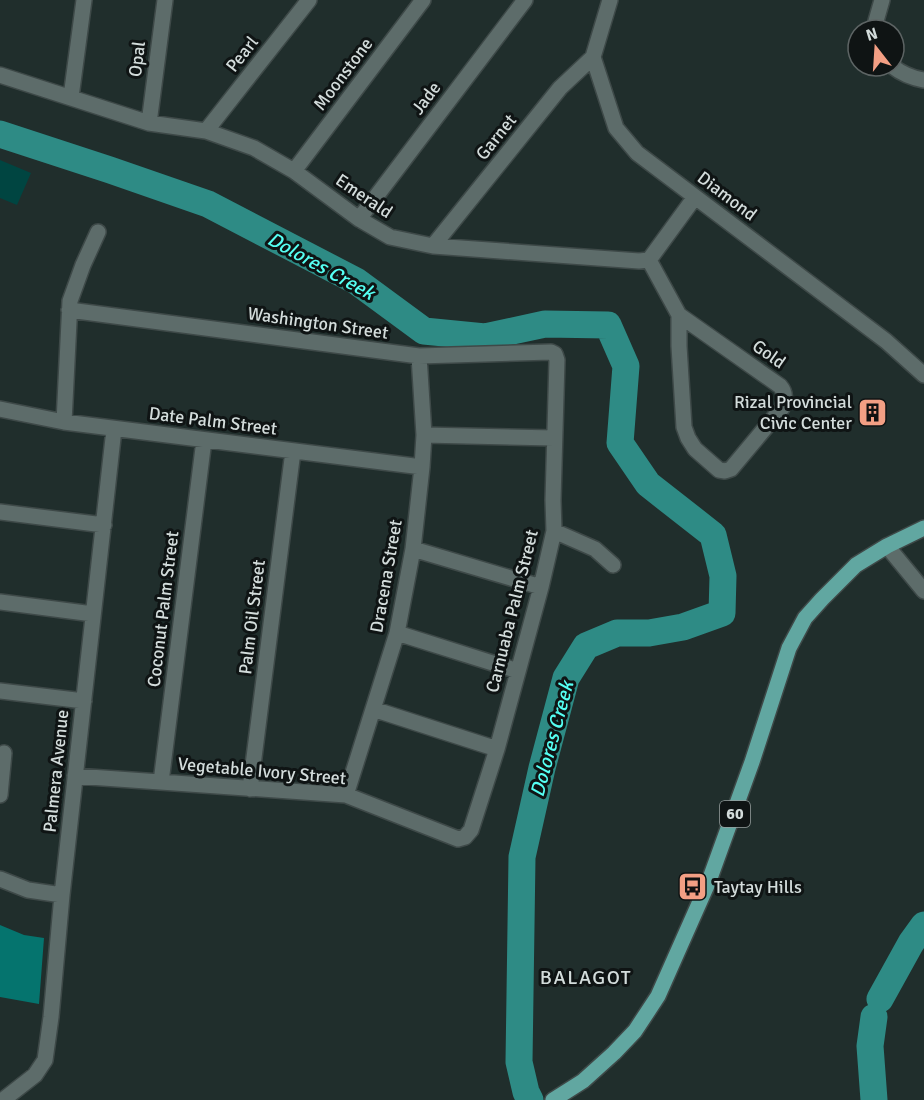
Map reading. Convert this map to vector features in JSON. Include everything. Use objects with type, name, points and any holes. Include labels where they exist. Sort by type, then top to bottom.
[{"type":"main road","name":"60","points":[[553,1100],[584,1081],[614,1053],[635,1031],[658,996],[709,881],[752,762],[789,648],[805,618],[856,565],[887,546],[924,528]]},
{"type":"street","points":[[71,97],[84,0]]},
{"type":"street","name":"Opal","points":[[149,123],[165,0]]},
{"type":"street","name":"Pearl","points":[[206,131],[309,0]]},
{"type":"street","name":"Moonstone","points":[[294,171],[423,0]]},
{"type":"street","name":"Jade","points":[[359,219],[525,0]]},
{"type":"street","points":[[593,57],[610,0]]},
{"type":"street","points":[[877,18],[882,0]]},
{"type":"street","name":"Diamond","points":[[593,57],[616,128],[637,153],[886,341],[924,375]]},
{"type":"street","name":"Garnet","points":[[433,246],[560,88],[593,57]]},
{"type":"street","name":"Emerald","points":[[0,75],[149,123],[206,131],[254,148],[294,171],[359,219],[390,237],[433,246],[649,260]]},
{"type":"street","points":[[906,75],[924,80]]},
{"type":"street","points":[[649,260],[695,197]]},
{"type":"street","points":[[64,422],[70,301],[98,232]]},
{"type":"street","name":"Gold","points":[[649,260],[679,315],[780,386],[785,392],[782,408],[731,469],[725,471],[719,470],[695,449],[684,427],[679,315]]},
{"type":"street","name":"Washington Street","points":[[69,310],[419,356],[551,352],[555,354],[557,360]]},
{"type":"street","name":"Dracena Street","points":[[346,795],[397,633],[412,549],[424,435],[419,356]]},
{"type":"street","name":"Carnuaba Palm Street","points":[[471,830],[497,749],[554,531],[557,360]]},
{"type":"street","name":"Date Palm Street","points":[[0,409],[114,429],[422,467]]},
{"type":"street","name":"Palmera Avenue","points":[[3,1100],[35,1075],[45,1060],[114,429]]},
{"type":"street","points":[[424,435],[554,438]]},
{"type":"street","name":"Coconut Palm Street","points":[[161,782],[204,440]]},
{"type":"street","name":"Palm Oil Street","points":[[250,789],[293,451]]},
{"type":"street","points":[[0,512],[104,525]]},
{"type":"street","points":[[554,531],[595,549],[613,565]]},
{"type":"street","points":[[887,546],[924,591]]},
{"type":"street","points":[[412,549],[541,587]]},
{"type":"street","points":[[0,602],[93,614]]},
{"type":"street","points":[[397,633],[518,671]]},
{"type":"street","points":[[0,691],[84,701]]},
{"type":"street","points":[[373,709],[497,749]]},
{"type":"street","points":[[0,795],[4,753]]},
{"type":"street","name":"Vegetable Ivory Street","points":[[75,776],[346,795],[458,839],[465,837],[471,830]]},
{"type":"street","points":[[0,879],[28,890],[62,895]]},
{"type":"shaded area","points":[[0,160],[31,173],[17,205],[0,198]]},
{"type":"shaded area","points":[[0,925],[24,935],[44,938],[39,1004],[0,997]]},
{"type":"waterway","name":"Dolores Creek","points":[[0,134],[208,204],[356,281],[424,331],[485,337],[545,324],[608,325],[626,366],[620,443],[648,484],[713,535],[723,576],[722,613],[683,627],[649,633],[617,633],[586,646],[566,678],[542,768],[522,857],[519,1062],[530,1100]]},
{"type":"waterway","name":"Dolores Creek","points":[[880,999],[911,943],[924,925]]},
{"type":"waterway","name":"Dolores Creek","points":[[874,1017],[870,1046],[874,1100]]},
{"type":"place","name":"Rizal Provincial Civic Center","points":[[873,412]]},
{"type":"place","name":"Taytay Hills","points":[[693,887]]},
{"type":"district","name":"BALAGOT","points":[[586,977]]}]
